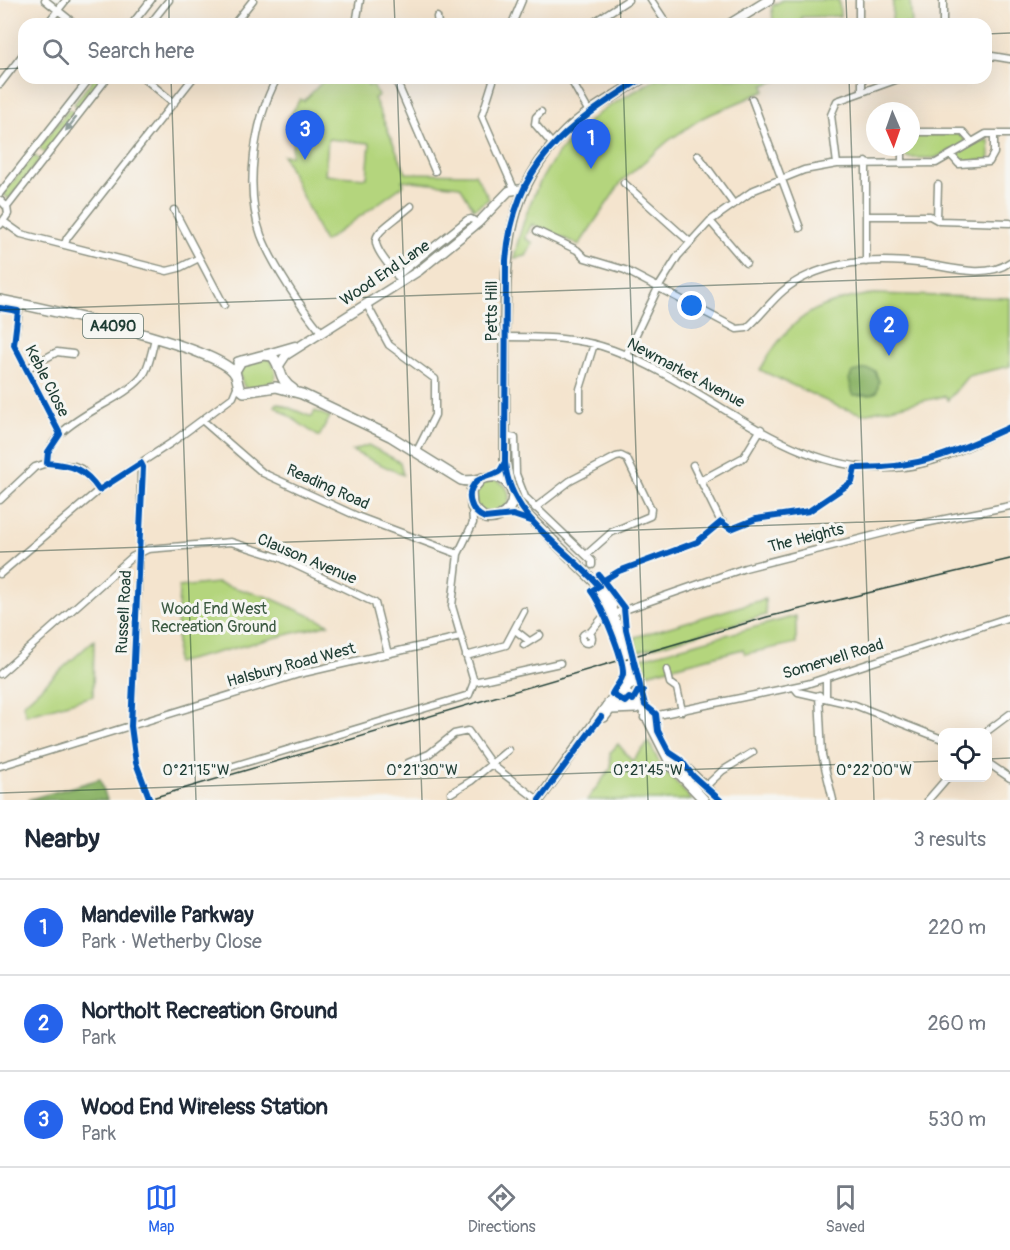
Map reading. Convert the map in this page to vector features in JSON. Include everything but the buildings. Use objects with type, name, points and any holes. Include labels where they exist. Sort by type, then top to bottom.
[{"type":"main road","points":[[740,18],[769,0]]},
{"type":"main road","name":"Petts Hill","points":[[624,650],[612,611],[613,601],[605,588],[599,586],[536,525],[521,508],[511,489],[505,462],[505,338],[508,240],[518,189],[553,145],[589,112],[633,84]]},
{"type":"main road","name":"A4090","points":[[0,300],[155,338],[223,362],[246,360]]},
{"type":"main road","points":[[264,355],[272,356],[284,382],[302,394],[417,451],[458,478],[468,482],[485,477],[500,471],[505,462]]},
{"type":"main road","name":"Wood End Lane","points":[[246,360],[264,355]]},
{"type":"main road","points":[[246,360],[235,367],[238,384],[244,392],[251,393],[273,387],[278,384],[279,372]]},
{"type":"main road","name":"A4090","points":[[223,362],[235,374]]},
{"type":"main road","points":[[273,387],[302,394]]},
{"type":"main road","points":[[458,478],[465,486],[471,505],[481,516],[497,518],[510,508],[511,489],[503,480],[485,477]]},
{"type":"main road","points":[[471,505],[471,491],[485,477]]},
{"type":"main road","name":"Petts Hill","points":[[497,518],[518,515],[536,525]]},
{"type":"main road","points":[[601,717],[612,709],[622,692],[627,675],[622,653],[624,650],[629,652],[640,687],[638,707]]},
{"type":"main road","points":[[539,800],[601,717],[633,680],[634,668]]},
{"type":"main road","points":[[622,692],[638,707],[649,723],[669,762],[704,800]]},
{"type":"main road","points":[[612,709],[638,707]]},
{"type":"street","points":[[45,0],[68,18]]},
{"type":"street","points":[[52,18],[66,0]]},
{"type":"street","points":[[137,18],[151,0]]},
{"type":"street","points":[[155,18],[169,0]]},
{"type":"street","points":[[239,18],[253,0]]},
{"type":"street","points":[[357,18],[360,0]]},
{"type":"street","points":[[514,18],[522,0]]},
{"type":"street","points":[[600,18],[628,0]]},
{"type":"street","points":[[651,0],[663,18]]},
{"type":"street","points":[[859,0],[859,18]]},
{"type":"street","points":[[943,0],[944,18]]},
{"type":"street","points":[[992,56],[1010,60]]},
{"type":"street","points":[[0,84],[18,61]]},
{"type":"street","points":[[0,193],[85,84]]},
{"type":"street","points":[[7,207],[102,84]]},
{"type":"street","points":[[151,84],[174,103]]},
{"type":"street","points":[[65,244],[67,238],[188,84]]},
{"type":"street","points":[[274,84],[261,113],[257,134],[256,216],[268,251],[322,333]]},
{"type":"street","points":[[397,84],[435,171]]},
{"type":"street","points":[[492,84],[482,116],[518,189]]},
{"type":"street","points":[[573,84],[589,112]]},
{"type":"street","points":[[862,84],[862,90]]},
{"type":"street","points":[[837,164],[832,107],[837,101],[882,84]]},
{"type":"street","points":[[753,99],[800,228]]},
{"type":"street","points":[[541,112],[535,124],[553,145]]},
{"type":"street","points":[[920,132],[963,132],[972,142]]},
{"type":"street","points":[[626,355],[658,288],[690,242],[710,221],[754,190],[782,178],[837,164],[902,162],[932,164],[986,134],[1010,134]]},
{"type":"street","points":[[951,155],[960,164],[989,162],[994,153],[994,134]]},
{"type":"street","points":[[698,155],[733,203]]},
{"type":"street","points":[[902,156],[902,162]]},
{"type":"street","points":[[866,162],[866,262]]},
{"type":"street","points":[[624,183],[690,242]]},
{"type":"street","points":[[936,218],[938,185]]},
{"type":"street","name":"Wood End Lane","points":[[279,372],[284,357],[367,305],[478,223],[518,189]]},
{"type":"street","points":[[0,200],[7,207],[8,214],[2,224],[21,234],[167,271],[199,258]]},
{"type":"street","points":[[400,279],[376,250],[374,243],[377,235],[411,206]]},
{"type":"street","points":[[174,210],[224,305]]},
{"type":"street","points":[[866,216],[936,218],[1010,224]]},
{"type":"street","points":[[710,221],[746,263]]},
{"type":"street","points":[[537,231],[577,250],[579,255],[614,265],[742,329],[750,325],[775,296],[794,282],[828,267],[866,262],[985,270],[1002,268],[1010,262]]},
{"type":"street","name":"Keble Close","points":[[20,304],[13,338],[26,369],[60,434]]},
{"type":"street","points":[[367,305],[389,345],[435,379],[435,415],[417,451]]},
{"type":"street","points":[[47,463],[48,452],[60,434],[140,380],[155,338]]},
{"type":"street","name":"Newmarket Avenue","points":[[505,338],[565,339],[594,344],[626,355],[810,456],[855,468],[904,466],[932,461],[1010,427]]},
{"type":"street","name":"Wood End Lane","points":[[264,355],[304,343]]},
{"type":"street","points":[[580,408],[580,389],[594,344]]},
{"type":"street","points":[[26,369],[57,352],[73,354]]},
{"type":"street","points":[[0,574],[99,490],[230,399],[236,393],[238,384]]},
{"type":"street","points":[[230,399],[251,393]]},
{"type":"street","name":"Reading Road","points":[[202,420],[263,473],[359,516],[458,554]]},
{"type":"street","points":[[700,481],[744,457],[761,429]]},
{"type":"street","name":"Petts Hill","points":[[505,436],[515,437],[517,478],[525,497],[586,555],[592,565]]},
{"type":"street","points":[[535,508],[570,481],[616,457],[627,459],[651,509],[650,516],[612,532],[586,555]]},
{"type":"street","points":[[0,500],[35,467],[47,463],[81,469],[99,490]]},
{"type":"street","name":"Russell Road","points":[[136,763],[131,726],[140,552],[141,463]]},
{"type":"street","points":[[693,465],[721,522],[731,529],[756,519],[809,511],[852,482],[855,468]]},
{"type":"street","points":[[471,505],[474,520],[458,554],[452,606],[473,685]]},
{"type":"street","name":"The Heights","points":[[612,611],[745,568],[915,525],[1010,506]]},
{"type":"street","points":[[470,531],[477,525],[497,518]]},
{"type":"street","name":"Clauson Avenue","points":[[140,552],[148,549],[226,542],[281,558],[375,603],[388,654]]},
{"type":"street","points":[[0,675],[132,556],[140,552]]},
{"type":"street","points":[[466,656],[506,645],[524,611]]},
{"type":"street","points":[[589,634],[603,617],[612,611]]},
{"type":"street","name":"Somervell Road","points":[[649,723],[661,716],[826,678],[1010,617]]},
{"type":"street","points":[[515,630],[526,643],[540,635]]},
{"type":"street","name":"Halsbury Road West","points":[[0,766],[299,674],[460,637]]},
{"type":"street","points":[[224,769],[462,698],[473,685],[560,663]]},
{"type":"street","points":[[667,670],[670,683],[677,688],[682,711]]},
{"type":"street","points":[[826,678],[822,696],[822,755],[833,800]]},
{"type":"street","points":[[794,687],[798,692],[822,696],[886,715],[938,736]]},
{"type":"street","points":[[991,728],[1010,714]]},
{"type":"street","points":[[408,763],[429,754],[454,734],[468,731],[492,765],[539,800]]},
{"type":"street","points":[[451,793],[492,765],[508,750]]},
{"type":"street","points":[[705,787],[722,771],[753,752]]},
{"type":"street","points":[[669,762],[679,759],[720,800]]},
{"type":"street","points":[[992,766],[1010,778]]},
{"type":"street","points":[[928,800],[943,782]]},
{"type":"green space","points":[[783,0],[839,0],[840,16],[773,18],[772,6]]},
{"type":"green space","points":[[893,0],[910,0],[912,18],[892,18]]},
{"type":"green space","points":[[89,84],[98,84],[80,108],[74,104]]},
{"type":"green space","points":[[320,84],[373,85],[378,96],[374,98],[406,173],[475,174],[489,199],[474,209],[460,186],[402,180],[404,185],[324,242],[283,155],[291,156],[296,121],[289,118],[300,99],[304,101]],"holes":[[[328,139],[370,143],[367,178],[325,175]]]},
{"type":"green space","points":[[647,84],[767,84],[764,85],[765,91],[702,118],[668,141],[622,181],[579,245],[532,224],[525,238],[533,243],[526,256],[514,258],[526,216],[542,178],[566,144],[598,114]]},
{"type":"green space","points":[[69,109],[75,114],[45,153],[39,148]]},
{"type":"green space","points":[[960,134],[970,146],[989,139],[990,156],[988,160],[960,162],[952,150],[935,158],[908,158],[905,156],[920,156],[920,135]]},
{"type":"green space","points":[[34,155],[40,160],[9,199],[3,194]]},
{"type":"green space","points":[[874,294],[1010,298],[1010,366],[968,376],[948,400],[945,396],[863,414],[839,407],[760,370],[782,337],[806,315],[836,302]]},
{"type":"green space","points":[[270,359],[274,367],[276,376],[274,381],[251,389],[244,387],[239,373],[242,365]]},
{"type":"green space","points":[[866,369],[875,371],[879,381],[877,392],[870,395],[853,395],[849,379],[853,372]]},
{"type":"green space","points":[[277,403],[312,417],[315,411],[330,417],[319,437],[275,406]]},
{"type":"green space","points":[[368,445],[400,462],[403,475],[352,451]]},
{"type":"green space","points":[[492,480],[504,485],[509,497],[504,509],[492,514],[480,509],[475,497],[480,485]]},
{"type":"green space","name":"Wood End West Recreation Ground","points":[[217,583],[268,597],[329,624],[176,663],[179,587]]},
{"type":"green space","points":[[765,599],[766,615],[636,652],[635,637]]},
{"type":"green space","points":[[796,616],[796,643],[745,654],[743,649],[642,675],[638,659]]},
{"type":"green space","points":[[94,640],[93,696],[26,715],[23,704]]},
{"type":"green space","points":[[649,742],[661,766],[692,800],[587,800],[611,768],[610,753],[618,744],[632,761]]},
{"type":"green space","points":[[100,779],[107,800],[27,800]]},
{"type":"railway","points":[[145,800],[767,617],[1010,559]]},
{"type":"cycle path","points":[[634,84],[590,113],[568,131],[533,173],[520,198],[511,227],[506,261],[505,462],[509,482],[528,516],[599,586],[591,591],[611,631],[620,656],[623,674],[612,694],[625,702],[629,698],[633,700],[638,691],[643,691]]},
{"type":"cycle path","points":[[0,308],[18,311],[14,345],[60,434],[48,452],[47,463],[64,465],[83,472],[99,490],[141,463],[143,467],[131,726],[136,763],[150,800]]},
{"type":"cycle path","points":[[604,580],[619,571],[697,542],[721,522],[731,529],[756,519],[809,511],[852,482],[855,468],[899,466],[936,458],[1010,427]]},
{"type":"cycle path","points":[[505,462],[500,471],[480,479],[473,486],[470,496],[472,507],[485,518],[513,515],[531,521]]},
{"type":"cycle path","points":[[599,575],[624,608],[626,630],[645,705],[656,714],[658,731],[669,752],[681,760],[693,776],[720,800]]},
{"type":"cycle path","points":[[539,800],[601,717]]},
{"type":"place","name":"Wood End Wireless Station","points":[[305,160]]},
{"type":"place","name":"Mandeville Parkway","points":[[591,169]]},
{"type":"place","name":"Northolt Recreation Ground","points":[[889,356]]}]
